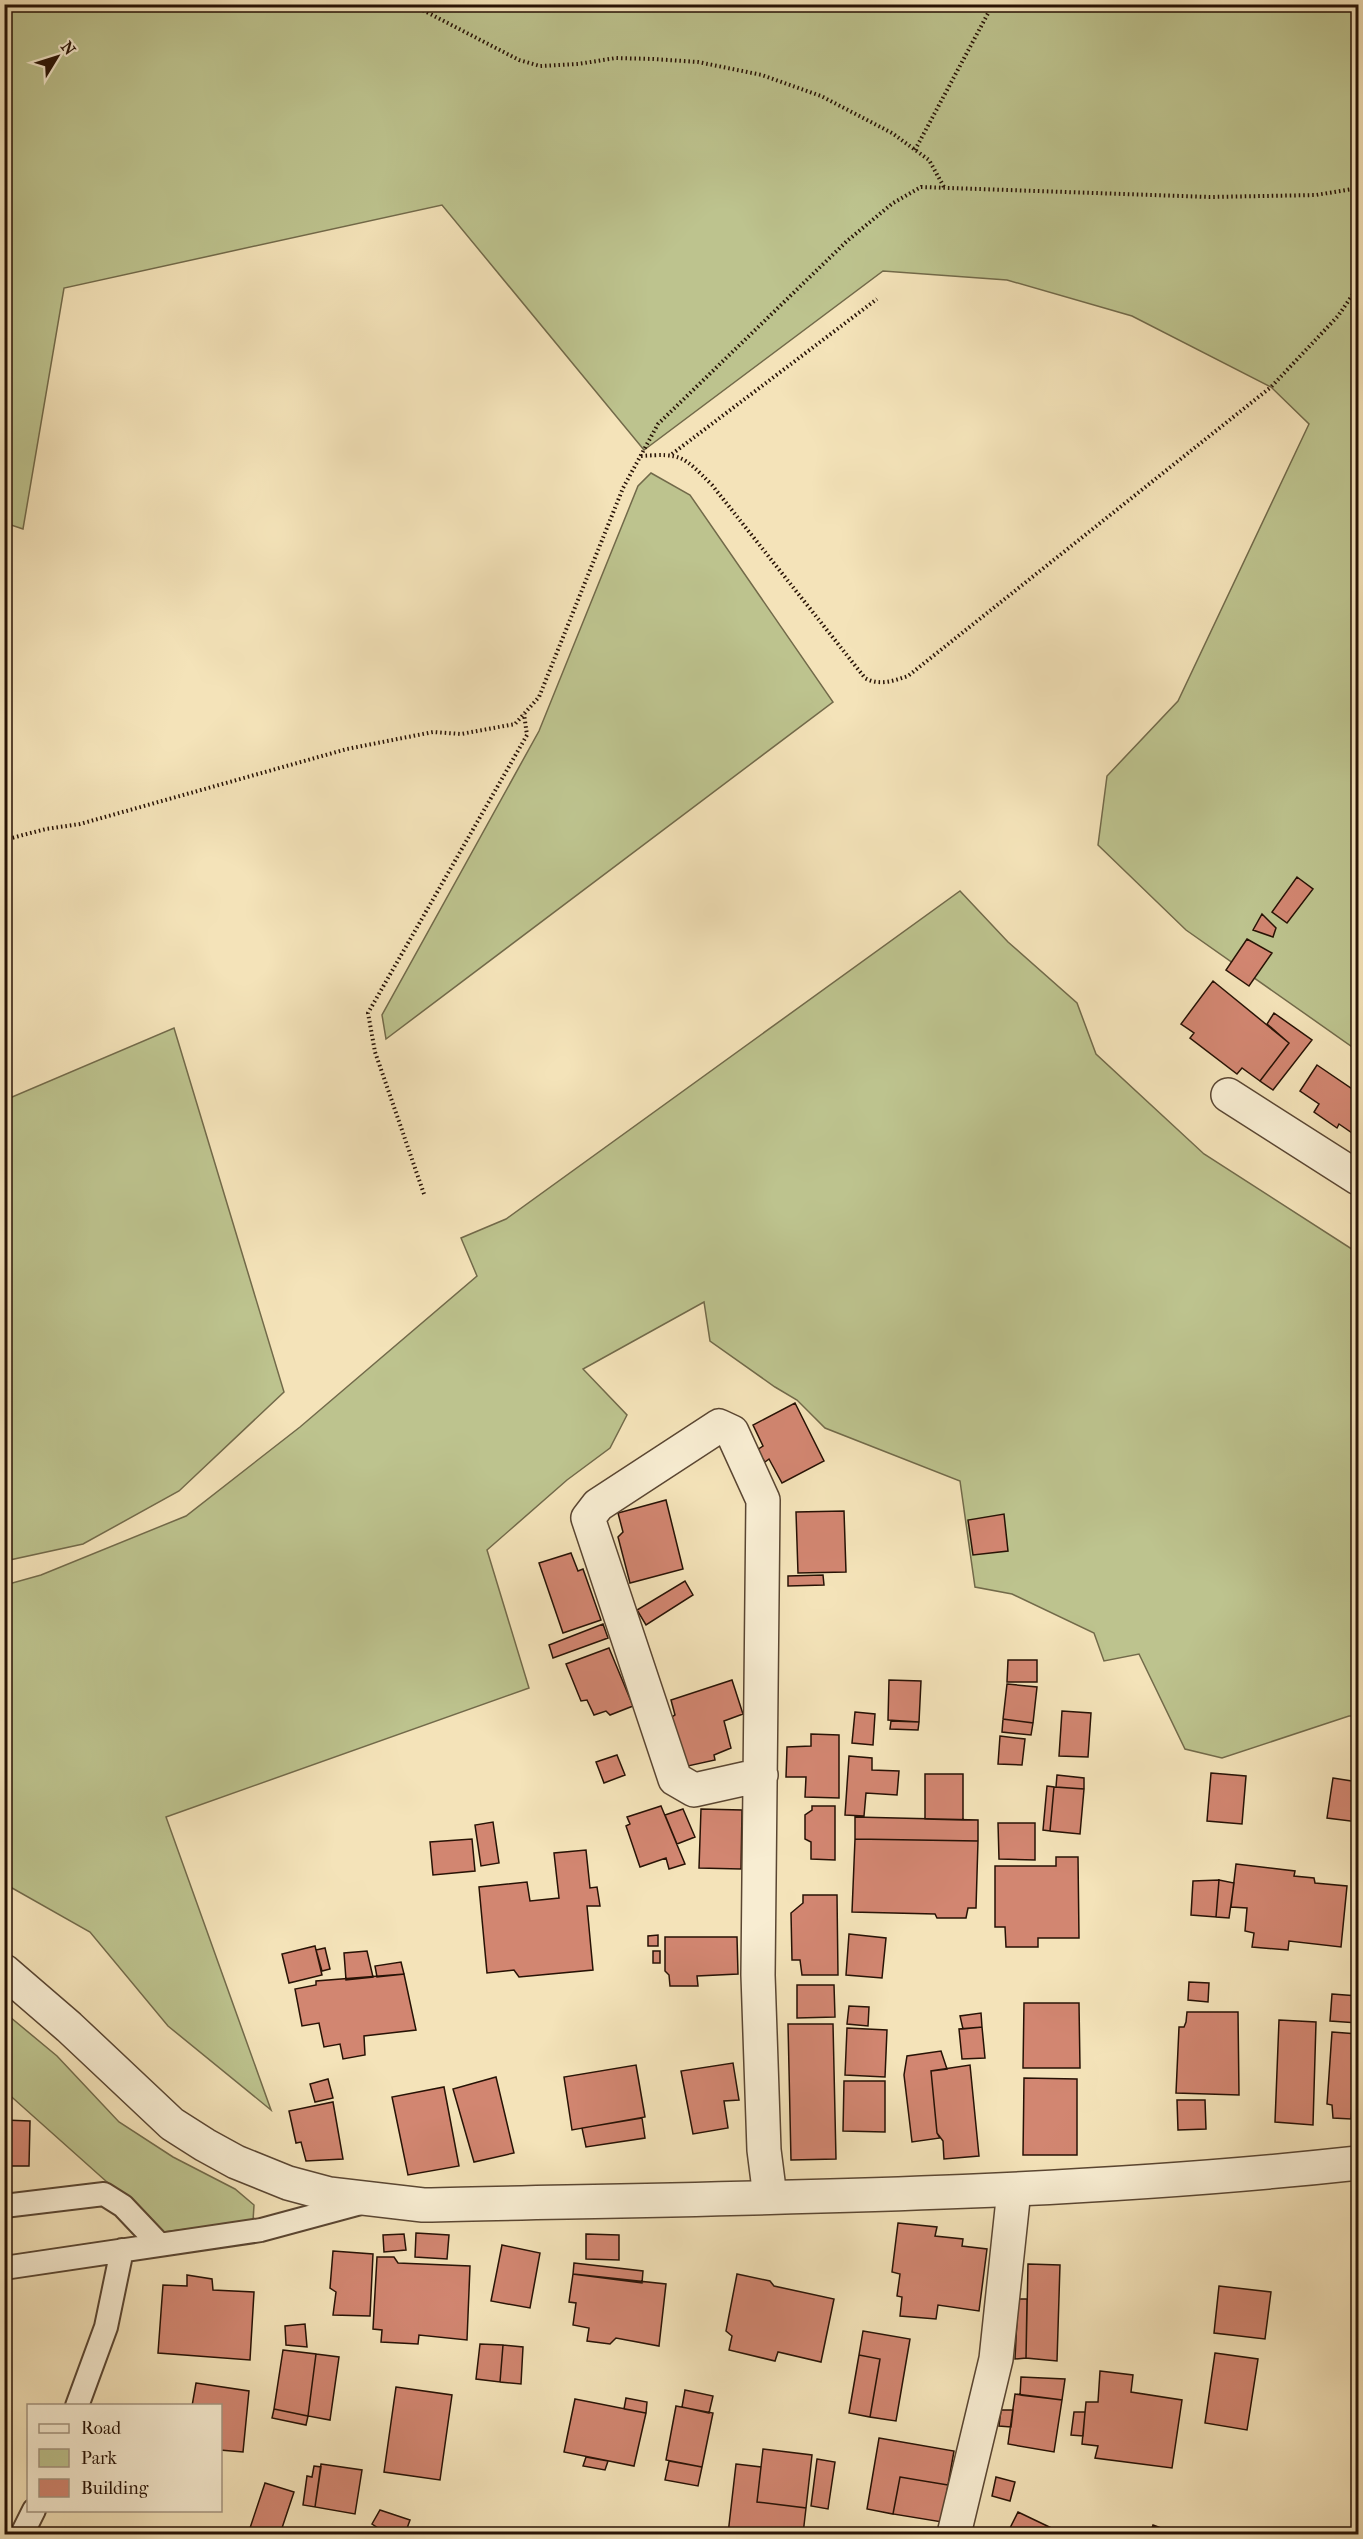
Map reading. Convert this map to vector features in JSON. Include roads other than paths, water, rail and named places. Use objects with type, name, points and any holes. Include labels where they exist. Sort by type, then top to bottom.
[{"type":"street","points":[[1227,1095],[1359,1178]]},
{"type":"street","points":[[761,1775],[694,1790],[675,1779],[588,1518],[598,1505],[718,1426],[732,1432],[763,1500],[761,1775],[758,1975],[764,2150],[770,2197]]},
{"type":"street","points":[[4,1971],[69,2027],[172,2124],[197,2140],[236,2162],[288,2183],[329,2194],[371,2200],[423,2205],[1014,2190],[1156,2181],[1359,2163]]},
{"type":"street","points":[[954,2535],[996,2359],[1014,2190]]},
{"type":"lane","points":[[4,2206],[104,2194],[123,2206],[159,2244]]},
{"type":"lane","points":[[4,2268],[261,2229],[371,2200]]},
{"type":"lane","points":[[78,2404],[106,2327],[122,2250]]},
{"type":"lane","points":[[22,2535],[34,2512]]}]
